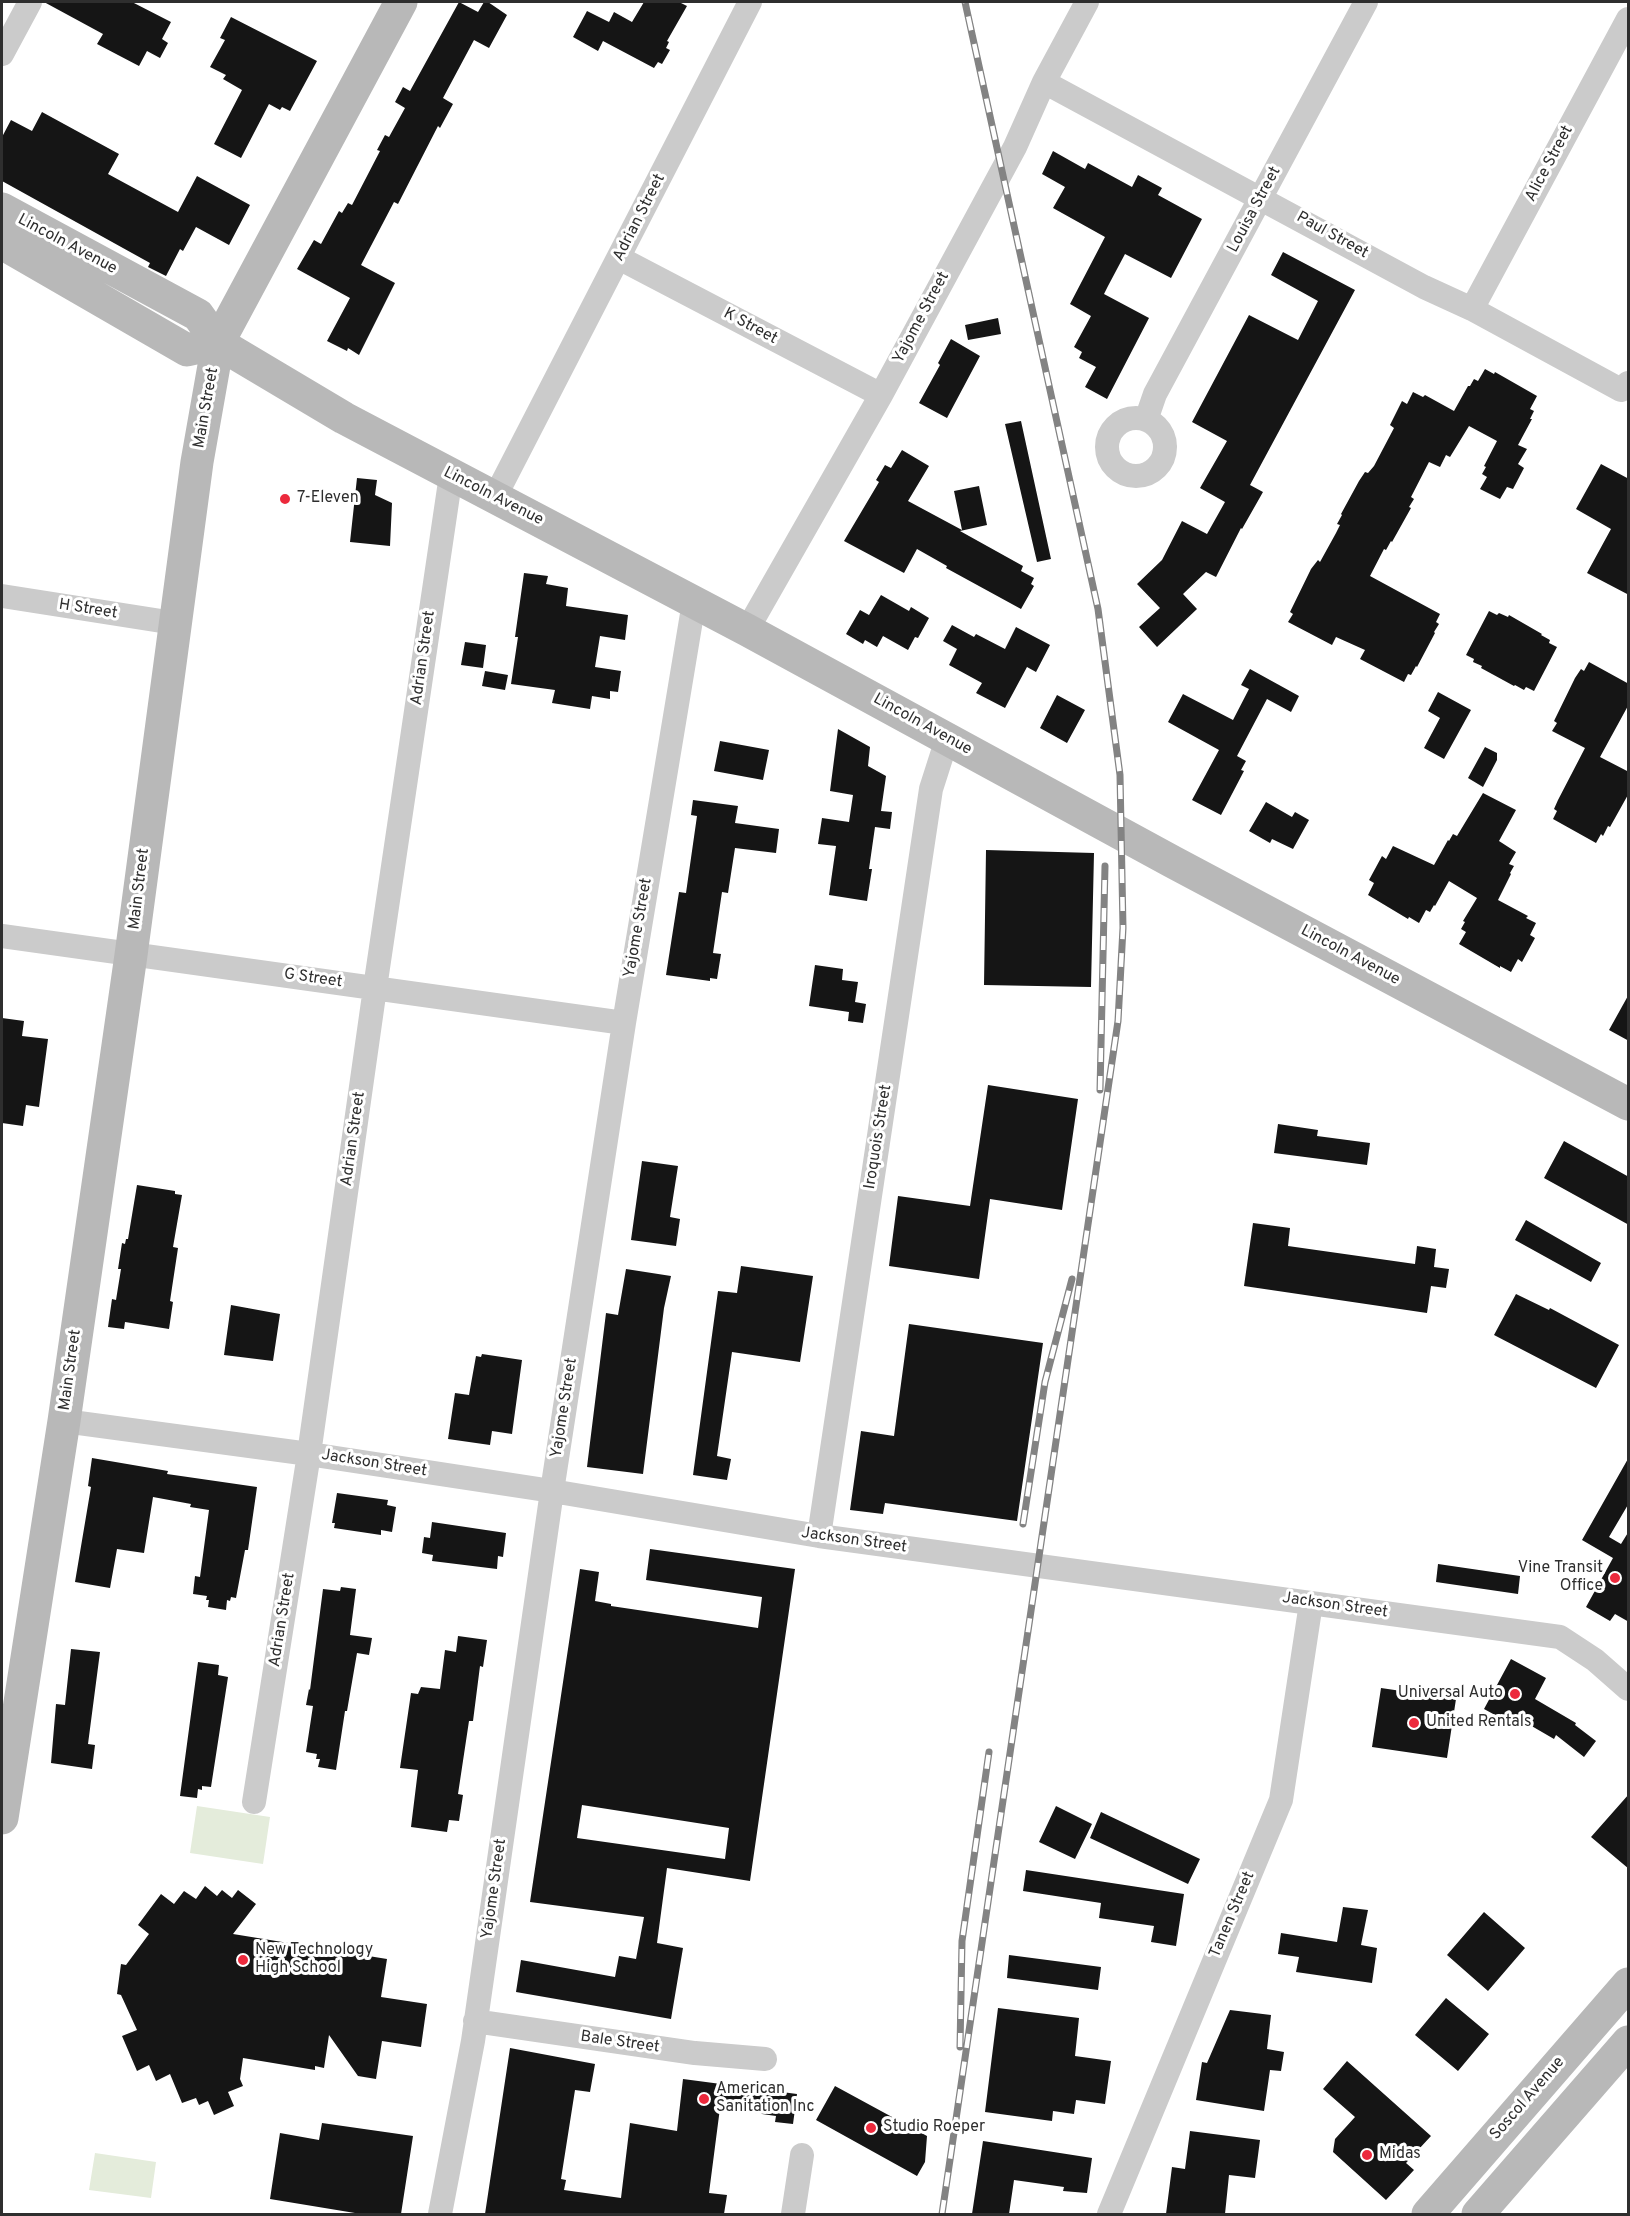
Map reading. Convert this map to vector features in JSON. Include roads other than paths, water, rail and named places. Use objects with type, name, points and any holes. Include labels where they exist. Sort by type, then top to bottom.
[{"type":"main road","name":"Main Street","points":[[2,1818],[64,1421],[131,955],[197,462],[218,343],[401,2]]},
{"type":"main road","name":"Lincoln Avenue","points":[[2,209],[198,315],[218,343],[345,418],[747,630],[1183,867],[1629,1104]]},
{"type":"main road","name":"Lincoln Avenue","points":[[2,243],[187,350],[218,343]]},
{"type":"main road","name":"Soscol Avenue","points":[[1428,2214],[1629,1984]]},
{"type":"main road","points":[[1478,2214],[1629,2042]]},
{"type":"street","points":[[2,54],[30,2]]},
{"type":"street","name":"Adrian Street","points":[[495,496],[750,2]]},
{"type":"street","name":"Yajome Street","points":[[747,630],[881,395],[1015,147],[1044,82],[1087,2]]},
{"type":"street","name":"Louisa Street","points":[[1146,420],[1155,394],[1366,2]]},
{"type":"street","name":"Alice Street","points":[[1473,309],[1629,19]]},
{"type":"street","name":"Paul Street","points":[[1044,82],[1424,287],[1473,309],[1625,387]]},
{"type":"street","name":"K Street","points":[[619,258],[881,395]]},
{"type":"street","name":"Adrian Street","points":[[254,1802],[309,1454],[451,475]]},
{"type":"street","name":"H Street","points":[[2,597],[174,623]]},
{"type":"street","name":"Yajome Street","points":[[440,2214],[475,2021],[552,1491],[624,1023],[694,602]]},
{"type":"street","name":"Iroquois Street","points":[[819,1536],[931,789],[947,739]]},
{"type":"street","name":"G Street","points":[[2,936],[624,1023]]},
{"type":"street","name":"Jackson Street","points":[[64,1421],[309,1454],[552,1491],[819,1536],[1560,1636],[1595,1660],[1629,1689]]},
{"type":"street","name":"Tanen Street","points":[[1109,2214],[1281,1800],[1311,1603]]},
{"type":"street","name":"Bale Street","points":[[475,2021],[695,2053],[765,2059]]},
{"type":"street","points":[[793,2214],[802,2155]]},
{"type":"railway","points":[[942,2214],[1118,1021],[1123,928],[1120,775],[1098,609],[965,2]]},
{"type":"railway","points":[[1100,1090],[1105,866]]},
{"type":"railway","points":[[1023,1524],[1045,1382],[1072,1279]]},
{"type":"railway","points":[[960,2047],[962,1941],[989,1752]]},
{"type":"place","name":"7-Eleven","points":[[285,499]]},
{"type":"place","name":"Vine Transit Office","points":[[1615,1578]]},
{"type":"place","name":"Universal Auto","points":[[1515,1694]]},
{"type":"place","name":"United Rentals","points":[[1414,1723]]},
{"type":"place","name":"New Technology High School","points":[[243,1960]]},
{"type":"place","name":"American Sanitation Inc","points":[[704,2099]]},
{"type":"place","name":"Studio Roeper","points":[[871,2128]]},
{"type":"place","name":"Midas","points":[[1367,2155]]}]
